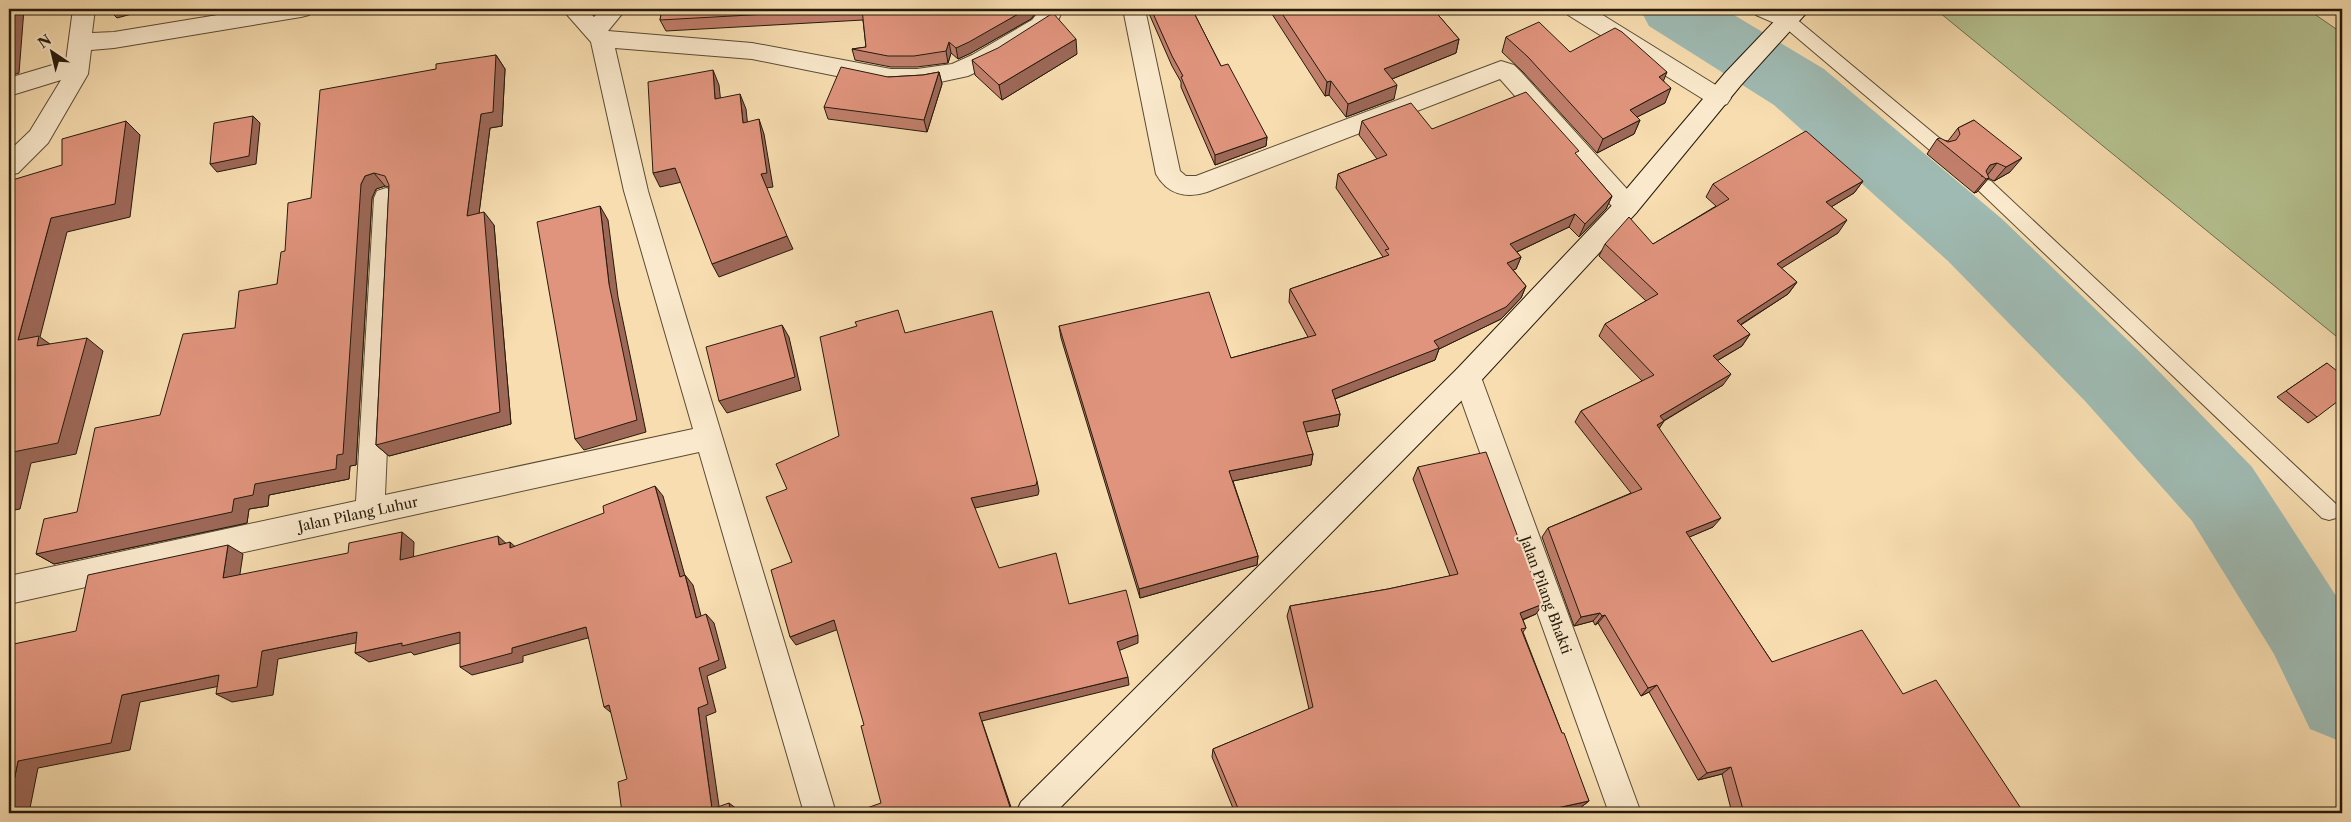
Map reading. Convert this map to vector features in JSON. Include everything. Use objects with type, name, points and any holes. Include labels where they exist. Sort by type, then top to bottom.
[{"type":"street","points":[[9,166],[39,137],[76,70],[84,9]]},
{"type":"street","points":[[80,42],[114,40],[301,9]]},
{"type":"street","points":[[572,9],[598,35],[636,191],[820,813]]},
{"type":"street","points":[[598,35],[615,9]]},
{"type":"street","points":[[598,35],[752,51],[891,78],[910,78],[944,74],[970,65],[1040,26],[1049,17],[1052,9]]},
{"type":"street","points":[[1134,9],[1144,50],[1168,174],[1180,186],[1198,185],[1501,70],[1506,70],[1627,206]]},
{"type":"street","points":[[1576,9],[1726,89]]},
{"type":"street","points":[[1032,813],[1467,378],[1627,206],[1726,89],[1787,21],[1764,9]]},
{"type":"street","points":[[9,87],[76,70]]},
{"type":"street","points":[[370,512],[386,198]]},
{"type":"street","name":"Jalan Pilang Bhakti","points":[[1467,378],[1625,813]]},
{"type":"street","name":"Jalan Pilang Luhur","points":[[9,590],[708,438]]},
{"type":"lane","points":[[1787,21],[1938,147]]},
{"type":"lane","points":[[1986,186],[2329,511]]},
{"type":"green space","points":[[1948,9],[2307,9],[2342,33],[2342,341],[1940,13]]},
{"type":"building","points":[[662,9],[858,9],[660,20]]},
{"type":"building","points":[[862,9],[1027,9],[956,48],[949,42],[946,51],[914,56],[888,56],[852,49],[866,47]]},
{"type":"building","points":[[1151,9],[1192,9],[1221,66],[1228,64],[1267,137],[1215,155],[1181,77],[1183,76]]},
{"type":"building","points":[[1279,9],[1433,9],[1459,39],[1384,69],[1397,85],[1348,104],[1331,81],[1327,82]]},
{"type":"building","points":[[1053,13],[1076,39],[999,85],[972,60],[998,48]]},
{"type":"building","points":[[1539,22],[1570,52],[1615,28],[1667,72],[1659,77],[1671,88],[1630,110],[1640,120],[1603,139],[1528,57],[1506,37]]},
{"type":"building","points":[[496,55],[493,112],[481,114],[467,216],[484,212],[500,412],[376,445],[389,185],[385,176],[374,173],[365,176],[361,184],[343,454],[337,455],[336,469],[255,484],[253,495],[234,499],[232,512],[36,554],[44,519],[77,512],[95,428],[160,415],[183,334],[235,328],[239,291],[277,284],[281,252],[285,251],[288,203],[311,198],[320,90],[436,69],[436,64]]},
{"type":"building","points":[[841,67],[888,77],[939,72],[924,120],[824,107]]},
{"type":"building","points":[[713,70],[715,99],[740,94],[743,123],[759,119],[767,173],[761,174],[787,236],[712,264],[675,168],[653,173],[648,82]]},
{"type":"building","points":[[1526,92],[1579,151],[1575,153],[1612,196],[1585,224],[1575,214],[1510,244],[1521,257],[1507,263],[1526,286],[1506,307],[1434,341],[1439,348],[1332,390],[1340,414],[1303,422],[1313,454],[1229,471],[1258,556],[1139,589],[1059,326],[1209,292],[1231,358],[1316,335],[1290,289],[1389,255],[1385,250],[1389,249],[1338,174],[1387,155],[1362,121],[1411,103],[1432,129]]},
{"type":"building","points":[[253,116],[249,156],[210,164],[214,123]]},
{"type":"building","points":[[1974,120],[2022,158],[2006,167],[1997,163],[1990,165],[1986,171],[1989,178],[1986,179],[1937,139],[1940,138],[1948,142],[1956,140],[1960,134],[1958,128]]},
{"type":"building","points":[[126,121],[115,204],[51,218],[18,340],[39,336],[37,346],[87,338],[58,443],[13,452],[9,467],[9,181],[62,165],[62,139]]},
{"type":"building","points":[[1806,131],[1863,181],[1826,202],[1847,220],[1777,264],[1797,282],[1737,321],[1750,334],[1713,356],[1731,374],[1660,416],[1664,421],[1657,425],[1721,518],[1686,532],[1772,662],[1862,630],[1903,694],[1936,680],[2024,813],[1744,813],[1731,767],[1707,773],[1657,685],[1648,688],[1605,615],[1602,616],[1600,613],[1581,617],[1548,528],[1642,489],[1581,411],[1654,375],[1605,324],[1658,294],[1605,244],[1629,217],[1653,244],[1729,199],[1713,184]]},
{"type":"building","points":[[600,206],[609,284],[637,420],[575,439],[537,222]]},
{"type":"building","points":[[898,310],[905,333],[992,311],[1037,481],[1036,485],[971,498],[999,568],[1056,553],[1069,604],[1126,590],[1138,635],[1117,642],[1128,677],[979,713],[1010,807],[995,813],[853,813],[881,803],[861,726],[864,725],[834,620],[790,637],[771,570],[792,562],[766,497],[787,489],[776,464],[839,436],[820,337],[857,326],[855,322]]},
{"type":"building","points":[[782,325],[795,377],[719,401],[706,347]]},
{"type":"building","points":[[2327,363],[2342,375],[2342,398],[2317,417],[2286,391]]},
{"type":"building","points":[[1486,452],[1543,604],[1520,613],[1526,628],[1521,629],[1562,733],[1564,733],[1589,801],[1534,813],[1240,813],[1213,749],[1313,707],[1290,606],[1388,589],[1458,574],[1418,467]]},
{"type":"building","points":[[655,486],[680,577],[685,575],[696,618],[706,614],[719,660],[699,668],[708,704],[698,708],[712,809],[729,803],[731,813],[622,813],[618,782],[627,779],[609,705],[604,707],[586,627],[512,648],[512,653],[460,667],[460,632],[402,646],[402,643],[355,653],[357,632],[262,651],[257,687],[216,694],[219,675],[122,695],[111,743],[18,761],[9,806],[9,645],[76,631],[88,575],[228,545],[223,578],[348,553],[349,543],[402,532],[400,560],[498,536],[499,545],[510,542],[510,548],[604,513],[603,506]]},
{"type":"waterway","points":[[1673,9],[1799,87],[1975,240],[2113,377],[2222,494],[2305,624],[2342,697]]}]
